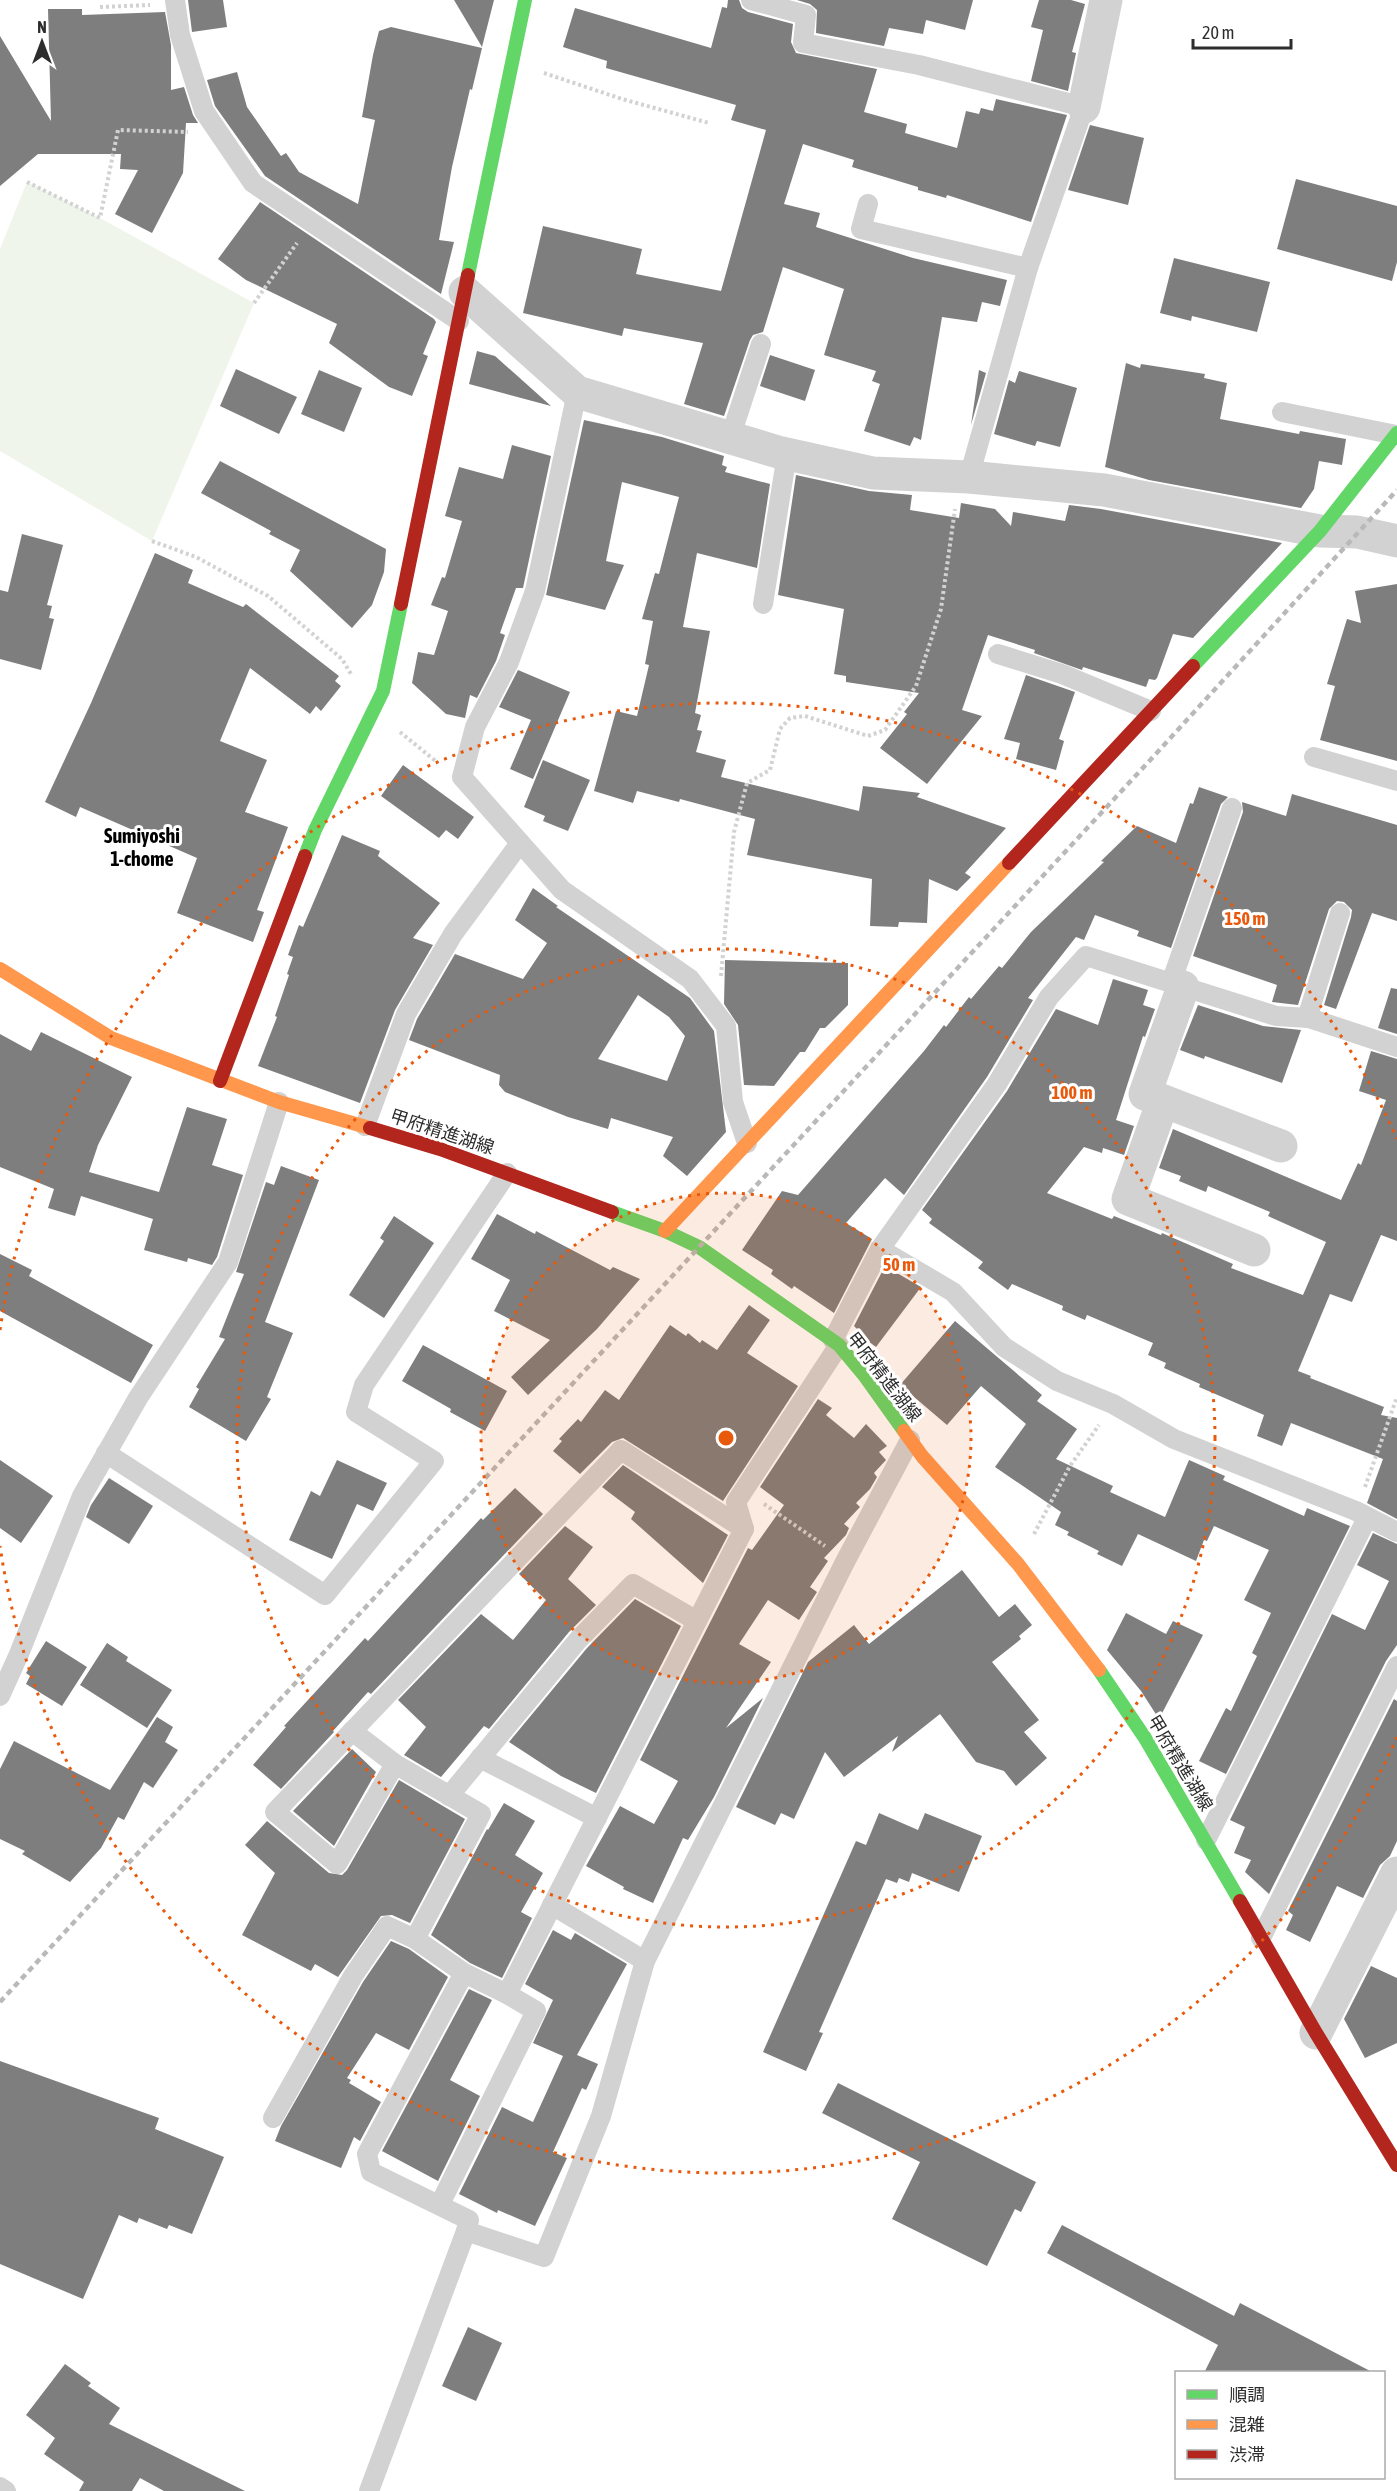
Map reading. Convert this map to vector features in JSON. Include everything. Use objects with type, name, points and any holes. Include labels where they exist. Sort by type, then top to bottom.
[{"type":"street","points":[[220,1081],[315,830],[383,691],[525,0]]},
{"type":"street","points":[[1084,107],[1106,0]]},
{"type":"street","points":[[462,306],[577,392],[787,454],[873,473],[964,476],[1104,490],[1320,531],[1357,532],[1397,541]]},
{"type":"street","points":[[664,1231],[1320,531],[1396,434]]},
{"type":"street","name":"甲府精進湖線","points":[[0,969],[111,1038],[279,1102],[365,1126],[507,1173],[664,1231],[699,1247],[836,1343],[864,1375],[922,1456],[1018,1564],[1084,1649],[1145,1738],[1316,2033],[1397,2165]]},
{"type":"street","points":[[1177,985],[1145,1094],[1281,1146]]},
{"type":"street","points":[[1163,1101],[1128,1199],[1254,1250]]},
{"type":"street","points":[[1316,2033],[1397,1874]]},
{"type":"lane","points":[[751,0],[806,15],[803,43],[919,65],[1084,107],[1028,268],[964,476]]},
{"type":"lane","points":[[175,2],[180,35],[204,111],[253,183],[312,223],[462,306]]},
{"type":"lane","points":[[868,204],[861,229],[1028,268]]},
{"type":"lane","points":[[730,438],[761,344]]},
{"type":"lane","points":[[577,392],[535,591],[509,662],[475,728],[462,777],[562,890],[690,979],[726,1026],[733,1102],[747,1143]]},
{"type":"lane","points":[[1282,412],[1396,434]]},
{"type":"lane","points":[[763,604],[787,454]]},
{"type":"lane","points":[[998,654],[1062,674],[1151,711]]},
{"type":"lane","points":[[1314,757],[1397,782]]},
{"type":"lane","points":[[1177,985],[1232,808]]},
{"type":"lane","points":[[365,1126],[406,1014],[453,934],[520,843]]},
{"type":"lane","points":[[1307,1018],[1340,913]]},
{"type":"lane","points":[[507,1994],[744,1529],[736,1502],[836,1343],[880,1249],[997,1084],[1049,997],[1086,956],[1276,1016],[1307,1018],[1397,1047]]},
{"type":"lane","points":[[0,1696],[82,1496],[138,1398],[228,1262],[279,1102]]},
{"type":"lane","points":[[106,1453],[325,1595],[435,1461],[356,1412],[364,1385],[507,1173]]},
{"type":"lane","points":[[880,1249],[953,1292],[1004,1347],[1057,1381],[1113,1404],[1174,1439],[1362,1515],[1397,1532]]},
{"type":"lane","points":[[466,2231],[543,2257],[601,2116],[645,1961],[846,1560],[910,1440]]},
{"type":"lane","points":[[395,1764],[337,1864],[274,1812],[621,1449],[744,1529]]},
{"type":"lane","points":[[1206,1840],[1362,1515]]},
{"type":"lane","points":[[449,1796],[578,1640],[633,1584],[697,1621]]},
{"type":"lane","points":[[1262,1938],[1397,1666]]},
{"type":"lane","points":[[352,1731],[395,1764],[481,1814],[416,1939]]},
{"type":"lane","points":[[480,1758],[597,1818]]},
{"type":"lane","points":[[552,1905],[645,1961]]},
{"type":"lane","points":[[273,2118],[353,1976],[387,1926],[416,1939],[464,1973],[536,2011],[440,2204]]},
{"type":"lane","points":[[369,2491],[469,2220],[371,2172],[367,2154],[464,1973]]},
{"type":"lane","points":[[0,2487],[6,2491]]},
{"type":"path","points":[[100,6],[175,2]]},
{"type":"path","points":[[512,63],[622,99],[709,123]]},
{"type":"path","points":[[27,182],[100,218],[118,130],[220,134]]},
{"type":"path","points":[[254,303],[312,223]]},
{"type":"path","points":[[718,1016],[734,832],[747,783],[770,770],[780,729],[790,718],[805,716],[868,736],[885,730],[916,686],[941,609],[964,476]]},
{"type":"path","points":[[152,541],[196,557],[268,596],[342,659],[373,710],[445,769],[462,777]]},
{"type":"path","points":[[1362,1515],[1397,1397]]},
{"type":"path","points":[[1018,1564],[1070,1466],[1113,1404]]},
{"type":"path","points":[[744,1490],[846,1560]]},
{"type":"shaded area","points":[[27,182],[100,218],[254,303],[152,541],[0,451],[0,249]]},
{"type":"building","points":[[188,0],[223,0],[227,27],[192,32]]},
{"type":"building","points":[[454,0],[494,0],[482,47]]},
{"type":"building","points":[[728,0],[739,0],[742,8],[748,12],[793,24],[791,42],[796,53],[877,69],[864,112],[907,124],[905,133],[957,148],[966,111],[979,114],[981,108],[993,111],[996,99],[1067,115],[1031,222],[947,195],[946,198],[918,190],[918,187],[852,167],[854,160],[803,144],[784,204],[820,213],[816,227],[913,258],[1007,280],[1000,306],[982,302],[977,322],[942,317],[921,440],[914,437],[910,446],[864,431],[880,384],[872,381],[876,371],[824,355],[844,289],[783,267],[763,332],[753,335],[750,340],[724,416],[684,404],[703,343],[624,328],[622,336],[523,313],[543,226],[642,249],[636,274],[721,291],[766,130],[731,120],[736,105],[606,68],[607,61],[563,47],[575,8],[711,48],[722,7],[727,8]]},
{"type":"building","points":[[797,0],[973,0],[965,30],[926,20],[923,34],[889,28],[884,46],[816,33],[817,10],[810,4]]},
{"type":"building","points":[[1039,0],[1071,0],[1085,4],[1072,52],[1076,53],[1068,91],[1031,81],[1043,30],[1031,27]]},
{"type":"building","points":[[48,9],[82,9],[82,15],[165,12],[171,45],[171,90],[184,87],[198,123],[186,123],[183,173],[152,233],[115,214],[138,170],[120,169],[121,154],[38,154],[0,186],[0,36],[51,121]]},
{"type":"building","points":[[391,27],[482,48],[452,167],[439,240],[454,242],[441,294],[265,176],[215,106],[207,80],[237,72],[247,107],[281,156],[286,153],[299,172],[358,204],[375,120],[362,117],[373,55],[379,31]]},
{"type":"building","points":[[1090,125],[1144,138],[1128,205],[1068,190]]},
{"type":"building","points":[[1296,179],[1397,206],[1397,262],[1392,281],[1277,249]]},
{"type":"building","points":[[260,202],[434,319],[436,322],[423,354],[428,356],[412,396],[389,387],[329,343],[337,324],[246,280],[218,259]]},
{"type":"building","points":[[1174,258],[1270,282],[1257,332],[1192,316],[1191,321],[1160,313]]},
{"type":"building","points":[[477,351],[495,356],[551,406],[469,384]]},
{"type":"building","points":[[770,355],[815,370],[805,401],[760,386]]},
{"type":"building","points":[[1126,363],[1140,368],[1141,364],[1205,374],[1204,378],[1227,383],[1220,419],[1299,434],[1300,431],[1346,439],[1342,465],[1319,461],[1314,489],[1301,508],[1149,480],[1105,467]]},
{"type":"building","points":[[236,369],[297,397],[279,434],[220,406]]},
{"type":"building","points":[[319,370],[362,388],[344,432],[301,414]]},
{"type":"building","points":[[979,370],[986,373],[971,425]]},
{"type":"building","points":[[1019,371],[1077,388],[1060,447],[1037,441],[1035,446],[994,434],[1009,380],[1015,383]]},
{"type":"building","points":[[584,420],[662,437],[724,456],[722,465],[727,467],[725,472],[770,484],[757,568],[697,553],[683,627],[710,631],[695,713],[701,715],[697,730],[702,731],[696,752],[726,760],[721,777],[859,811],[863,786],[920,793],[917,797],[1006,828],[965,873],[971,877],[957,891],[929,879],[927,923],[899,922],[898,927],[870,926],[872,879],[747,855],[755,819],[680,799],[679,802],[637,791],[633,803],[594,791],[616,711],[637,716],[649,665],[645,664],[653,621],[642,619],[655,573],[659,574],[679,497],[622,482],[606,561],[624,565],[605,610],[546,595]]},
{"type":"building","points":[[512,445],[551,456],[523,588],[516,588],[500,633],[505,635],[496,661],[477,698],[470,695],[465,718],[446,714],[412,683],[418,652],[434,655],[448,611],[431,605],[442,577],[445,578],[462,521],[445,516],[459,467],[503,479]]},
{"type":"building","points":[[220,461],[386,549],[384,572],[372,605],[352,628],[290,571],[300,550],[269,534],[271,531],[201,493]]},
{"type":"building","points":[[796,475],[869,491],[912,495],[910,510],[959,518],[961,503],[995,509],[1011,526],[1013,512],[1065,521],[1069,505],[1282,543],[1193,638],[1173,634],[1157,678],[1149,679],[1146,687],[1083,667],[1082,670],[1034,653],[1035,650],[988,635],[962,710],[982,716],[927,784],[880,748],[907,714],[904,712],[919,693],[846,682],[846,676],[834,674],[844,609],[778,595]]},
{"type":"building","points":[[22,534],[63,545],[47,605],[52,606],[49,618],[54,619],[41,670],[0,659],[0,590],[8,592]]},
{"type":"building","points":[[155,553],[193,570],[188,583],[243,607],[246,604],[339,676],[335,681],[341,686],[321,711],[316,706],[310,714],[250,668],[220,741],[267,760],[245,812],[288,827],[257,910],[264,912],[253,942],[177,913],[197,858],[80,807],[76,817],[45,802],[91,703]]},
{"type":"building","points":[[1397,584],[1397,761],[1320,740],[1335,686],[1327,684],[1347,619],[1361,623],[1355,591]]},
{"type":"building","points":[[518,670],[570,692],[533,779],[510,769],[531,720],[499,707]]},
{"type":"building","points":[[1026,675],[1075,692],[1059,739],[1064,741],[1056,770],[1016,759],[1020,743],[1004,739]]},
{"type":"building","points":[[543,760],[590,780],[568,831],[543,821],[545,816],[524,807]]},
{"type":"building","points":[[403,765],[474,817],[458,839],[446,830],[439,838],[381,796]]},
{"type":"building","points":[[1199,787],[1228,797],[1221,804],[1171,948],[1137,936],[1139,931],[1095,915],[1084,940],[1076,937],[1028,998],[1033,1000],[987,1077],[904,1195],[885,1178],[846,1223],[872,1239],[834,1313],[794,1286],[792,1289],[771,1274],[773,1270],[742,1250],[782,1191],[798,1195],[944,1025],[946,1027],[969,997],[971,999],[999,966],[1002,968],[1031,932],[1104,862],[1101,861],[1137,826],[1176,843],[1190,803],[1193,804]]},
{"type":"building","points":[[1292,794],[1397,825],[1397,921],[1372,913],[1336,1009],[1324,1005],[1351,917],[1352,910],[1344,902],[1337,901],[1329,909],[1298,1005],[1272,1002],[1277,985],[1193,956],[1243,812],[1242,802],[1286,816]]},
{"type":"building","points":[[342,835],[380,851],[378,856],[440,903],[413,938],[433,945],[395,1010],[360,1103],[258,1066],[277,1017],[275,1016],[289,975],[287,974],[293,957],[288,955],[299,925],[303,927]]},
{"type":"building","points":[[533,888],[558,906],[556,907],[690,998],[714,1031],[726,1132],[687,1176],[663,1156],[673,1137],[611,1118],[608,1129],[568,1117],[505,1092],[499,1085],[500,1075],[409,1040],[417,1019],[455,954],[523,979],[547,943],[515,920]],"holes":[[[638,995],[669,1017],[685,1036],[667,1081],[598,1059]]]},
{"type":"building","points":[[725,960],[848,963],[848,1005],[825,1028],[820,1028],[805,1052],[800,1052],[774,1086],[744,1085],[738,1025],[724,1004]]},
{"type":"building","points":[[1113,979],[1148,990],[1143,1005],[1155,1009],[1145,1037],[1143,1036],[1116,1120],[1134,1126],[1124,1155],[1103,1148],[1102,1153],[1084,1147],[1047,1193],[1112,1219],[1114,1216],[1161,1235],[1162,1233],[1233,1264],[1231,1268],[1303,1295],[1326,1242],[1268,1216],[1270,1212],[1208,1186],[1206,1192],[1179,1181],[1181,1176],[1159,1168],[1173,1129],[1341,1200],[1358,1163],[1361,1165],[1386,1100],[1359,1091],[1371,1051],[1397,1059],[1397,1241],[1381,1235],[1352,1302],[1330,1294],[1298,1371],[1311,1376],[1310,1378],[1384,1407],[1381,1415],[1397,1418],[1397,1519],[1367,1503],[1383,1459],[1291,1423],[1282,1446],[1257,1436],[1264,1415],[1199,1387],[1200,1384],[1164,1368],[1166,1363],[1148,1355],[1153,1343],[1087,1315],[1085,1320],[1062,1310],[1063,1306],[1012,1284],[1008,1290],[978,1268],[983,1262],[929,1223],[932,1219],[922,1210],[1007,1091],[1056,1009],[1098,1025]]},
{"type":"building","points":[[1391,988],[1397,989],[1397,1034],[1378,1028]]},
{"type":"building","points":[[1198,1005],[1263,1026],[1301,1030],[1282,1083],[1205,1056],[1204,1059],[1180,1050]]},
{"type":"building","points":[[41,1032],[132,1077],[98,1145],[89,1172],[159,1192],[187,1107],[227,1119],[212,1165],[243,1175],[217,1257],[212,1265],[188,1258],[187,1262],[144,1250],[153,1219],[81,1196],[75,1216],[48,1208],[54,1189],[0,1167],[0,1034],[31,1051]]},
{"type":"building","points":[[281,1166],[319,1180],[265,1322],[293,1333],[267,1397],[271,1399],[246,1441],[189,1407],[199,1389],[196,1387],[225,1339],[219,1337],[244,1274],[236,1272],[266,1182],[274,1185]]},
{"type":"building","points":[[497,1214],[535,1234],[536,1231],[610,1270],[613,1267],[640,1279],[597,1329],[528,1395],[511,1377],[550,1340],[494,1311],[510,1280],[471,1259]]},
{"type":"building","points":[[394,1216],[434,1243],[384,1318],[349,1295],[384,1241],[380,1238]]},
{"type":"building","points":[[0,1254],[32,1270],[29,1276],[153,1345],[131,1383],[0,1311]]},
{"type":"building","points":[[885,1266],[921,1287],[876,1347],[856,1332],[858,1330],[854,1326]]},
{"type":"building","points":[[749,1305],[770,1320],[747,1353],[798,1386],[723,1501],[623,1438],[612,1442],[580,1474],[553,1451],[562,1441],[559,1439],[578,1419],[581,1422],[605,1390],[619,1400],[670,1325],[686,1336],[688,1333],[700,1343],[702,1340],[717,1350]]},
{"type":"building","points":[[955,1321],[1042,1395],[1037,1401],[1077,1429],[1056,1459],[1113,1486],[1110,1492],[1165,1517],[1189,1460],[1225,1476],[1223,1480],[1304,1516],[1307,1508],[1350,1526],[1226,1774],[1199,1761],[1226,1708],[1231,1711],[1257,1656],[1252,1653],[1271,1613],[1244,1600],[1269,1550],[1214,1526],[1207,1541],[1204,1540],[1196,1561],[1138,1534],[1122,1566],[1097,1554],[1099,1551],[1067,1535],[1069,1532],[1055,1525],[1061,1512],[995,1467],[1026,1424],[981,1386],[947,1425],[900,1385]]},
{"type":"building","points":[[423,1345],[507,1391],[485,1431],[402,1381]]},
{"type":"building","points":[[818,1399],[832,1408],[826,1415],[854,1438],[866,1424],[887,1446],[879,1452],[886,1460],[874,1473],[877,1477],[870,1489],[856,1503],[860,1507],[844,1524],[849,1528],[846,1535],[824,1558],[828,1561],[810,1587],[817,1592],[799,1620],[768,1600],[739,1644],[771,1662],[726,1728],[763,1698],[714,1797],[688,1840],[683,1838],[653,1903],[623,1889],[624,1887],[586,1866],[620,1806],[654,1824],[678,1781],[640,1760],[748,1548],[752,1550],[784,1505],[760,1487]]},
{"type":"building","points":[[0,1460],[53,1496],[21,1543],[0,1528]]},
{"type":"building","points":[[337,1460],[387,1483],[373,1511],[357,1504],[332,1559],[289,1540],[311,1491],[320,1496]]},
{"type":"building","points":[[623,1465],[728,1535],[703,1583],[631,1519],[635,1512],[602,1487]]},
{"type":"building","points":[[109,1478],[153,1506],[129,1544],[86,1517]]},
{"type":"building","points":[[515,1488],[543,1514],[371,1694],[368,1692],[281,1789],[253,1765],[286,1727],[284,1726],[365,1638],[368,1641],[481,1518],[483,1520]]},
{"type":"building","points":[[565,1526],[593,1547],[568,1579],[596,1605],[569,1632],[489,1729],[484,1726],[441,1777],[404,1755],[426,1727],[398,1700],[481,1614],[513,1640],[546,1600],[519,1574]]},
{"type":"building","points":[[1373,1533],[1397,1544],[1397,1645],[1386,1661],[1269,1894],[1245,1872],[1251,1860],[1234,1853],[1245,1827],[1230,1820],[1332,1614],[1365,1630],[1389,1581],[1357,1565]]},
{"type":"building","points":[[962,1570],[999,1617],[1015,1604],[1032,1625],[1019,1636],[1021,1639],[992,1662],[1039,1720],[1024,1732],[1047,1758],[1016,1786],[1004,1771],[976,1762],[940,1714],[892,1752],[898,1736],[844,1777],[825,1752],[794,1819],[781,1813],[775,1825],[736,1807],[808,1662],[854,1625],[869,1644]]},
{"type":"building","points":[[635,1599],[681,1626],[596,1793],[561,1776],[509,1742],[587,1648]]},
{"type":"building","points":[[1126,1613],[1166,1634],[1173,1621],[1203,1635],[1159,1719],[1141,1691],[1107,1650]]},
{"type":"building","points":[[46,1641],[87,1667],[62,1706],[26,1684],[30,1676],[26,1673]]},
{"type":"building","points":[[107,1643],[128,1657],[126,1661],[172,1690],[147,1728],[80,1685]]},
{"type":"building","points":[[1394,1699],[1397,1701],[1397,1841],[1390,1856],[1380,1865],[1363,1898],[1337,1886],[1310,1942],[1286,1930],[1293,1915],[1288,1911]]},
{"type":"building","points":[[157,1717],[173,1727],[165,1742],[178,1750],[153,1788],[144,1782],[124,1820],[118,1817],[101,1848],[70,1882],[22,1854],[25,1851],[0,1839],[0,1769],[14,1741],[110,1790]]},
{"type":"building","points":[[352,1749],[376,1772],[334,1846],[293,1811]]},
{"type":"building","points":[[399,1780],[465,1819],[410,1923],[392,1915],[381,1916],[338,1977],[315,1964],[311,1971],[242,1935],[275,1873],[245,1845],[267,1821],[329,1873],[342,1875]]},
{"type":"building","points":[[504,1803],[535,1821],[515,1855],[543,1873],[521,1912],[532,1918],[502,1978],[470,1963],[431,1935],[487,1829]]},
{"type":"building","points":[[879,1813],[918,1830],[925,1813],[982,1836],[959,1892],[912,1873],[909,1882],[899,1878],[897,1883],[886,1879],[819,2032],[823,2033],[806,2071],[763,2052],[856,1841],[866,1845]]},
{"type":"building","points":[[553,1930],[571,1940],[575,1933],[627,1964],[577,2055],[598,2064],[586,2090],[582,2088],[553,2152],[567,2158],[535,2226],[498,2210],[497,2213],[459,2194],[502,2107],[533,2122],[563,2056],[533,2043],[553,2000],[525,1984]]},
{"type":"building","points":[[391,1941],[409,1949],[448,1977],[409,2050],[376,2033],[347,2078],[351,2080],[349,2083],[381,2102],[360,2141],[354,2137],[341,2168],[275,2141],[281,2126],[363,1982]]},
{"type":"building","points":[[1371,1966],[1397,1978],[1397,2043],[1365,2058],[1344,2019]]},
{"type":"building","points":[[469,1989],[492,2000],[450,2080],[480,2096],[438,2181],[382,2151]]},
{"type":"building","points":[[0,2061],[159,2118],[155,2129],[224,2157],[192,2234],[169,2225],[167,2229],[139,2218],[137,2223],[119,2215],[83,2299],[0,2264]]},
{"type":"building","points":[[838,2083],[1036,2182],[1021,2212],[1015,2209],[987,2266],[892,2219],[920,2162],[822,2113]]},
{"type":"building","points":[[1062,2225],[1234,2316],[1240,2303],[1370,2371],[1205,2371],[1218,2345],[1047,2253]]},
{"type":"building","points":[[468,2327],[502,2343],[476,2401],[442,2386]]},
{"type":"building","points":[[65,2364],[91,2383],[88,2386],[120,2408],[109,2424],[245,2491],[164,2491],[140,2478],[132,2491],[79,2491],[84,2482],[44,2454],[55,2438],[26,2415]]},
{"type":"railway","points":[[0,2002],[1153,757],[1397,490]]},
{"type":"traffic: fast","points":[[468,275],[525,0]]},
{"type":"traffic: fast","points":[[1193,666],[1320,531],[1397,433]]},
{"type":"traffic: fast","points":[[305,856],[315,830],[383,691],[401,604]]},
{"type":"traffic: fast","points":[[612,1212],[665,1231],[699,1247],[839,1345],[864,1375],[904,1431]]},
{"type":"traffic: fast","points":[[1099,1670],[1145,1738],[1240,1901]]},
{"type":"traffic: slow","points":[[665,1231],[1009,863]]},
{"type":"traffic: slow","points":[[0,969],[111,1038],[279,1102],[370,1128]]},
{"type":"traffic: slow","points":[[904,1431],[922,1456],[1018,1564],[1099,1670]]},
{"type":"traffic: jam","points":[[401,604],[468,275]]},
{"type":"traffic: jam","points":[[1009,863],[1193,666]]},
{"type":"traffic: jam","points":[[220,1081],[305,856]]},
{"type":"traffic: jam","points":[[370,1128],[440,1149],[612,1212]]},
{"type":"traffic: jam","points":[[1240,1901],[1316,2033],[1397,2165]]},
{"type":"district","name":"Sumiyoshi 1-chome","points":[[142,848]]}]
